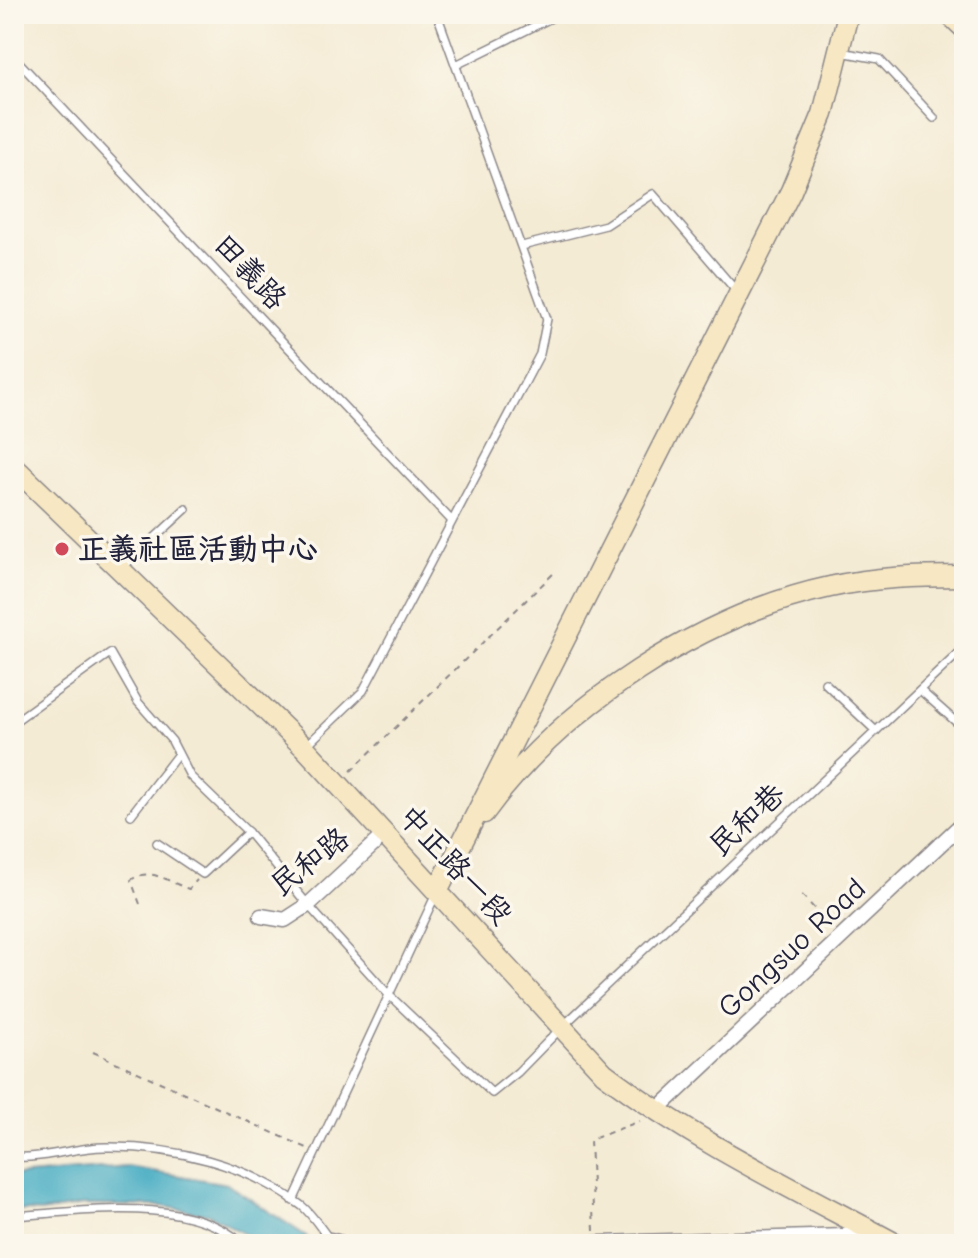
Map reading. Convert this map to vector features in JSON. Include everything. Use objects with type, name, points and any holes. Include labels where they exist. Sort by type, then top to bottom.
[{"type":"street","points":[[438,890],[791,191],[823,114],[848,14]]},
{"type":"street","points":[[949,14],[964,28]]},
{"type":"street","name":"中正路一段","points":[[14,467],[305,748],[604,1073],[655,1112],[712,1147],[888,1240]]},
{"type":"street","points":[[454,854],[525,763],[575,718],[656,658],[739,617],[830,587],[913,576],[964,576]]},
{"type":"street","points":[[506,751],[513,762],[525,763]]},
{"type":"street","name":"Gongsuo Road","points":[[655,1112],[964,822]]},
{"type":"street","name":"民和路","points":[[261,916],[285,920],[308,905],[386,833]]},
{"type":"street","points":[[568,1244],[888,1240]]},
{"type":"lane","points":[[305,748],[363,691],[540,354],[547,319],[458,64],[437,14]]},
{"type":"lane","points":[[458,64],[559,14]]},
{"type":"lane","points":[[839,51],[879,59],[934,118]]},
{"type":"lane","name":"田義路","points":[[14,57],[451,520]]},
{"type":"lane","points":[[522,246],[606,225],[653,194],[739,295]]},
{"type":"lane","points":[[121,570],[186,509]]},
{"type":"lane","name":"民和巷","points":[[389,995],[492,1093],[518,1072],[964,648]]},
{"type":"lane","points":[[14,722],[110,653],[138,702],[178,754],[190,776],[248,832],[389,995]]},
{"type":"lane","points":[[825,683],[876,731]]},
{"type":"lane","points":[[920,690],[964,729]]},
{"type":"lane","points":[[131,815],[178,754]]},
{"type":"lane","points":[[157,843],[203,874],[248,832]]},
{"type":"lane","points":[[293,1201],[438,890]]},
{"type":"lane","points":[[14,1157],[41,1159],[103,1147],[168,1150],[248,1172],[305,1208],[336,1243]]},
{"type":"lane","points":[[14,1216],[117,1210],[186,1215],[229,1231],[243,1244]]},
{"type":"path","points":[[338,783],[555,572]]},
{"type":"path","points":[[140,904],[131,880],[140,873],[153,874],[189,889],[203,874]]},
{"type":"path","points":[[802,895],[840,938]]},
{"type":"path","points":[[93,1052],[317,1152]]},
{"type":"path","points":[[595,1243],[590,1140],[638,1122],[655,1112]]},
{"type":"water","points":[[128,1167],[227,1184],[306,1236],[312,1244],[262,1244],[209,1214],[161,1206],[84,1205],[41,1212],[14,1210],[14,1176]]},
{"type":"place","name":"正義社區活動中心","points":[[62,549]]}]
